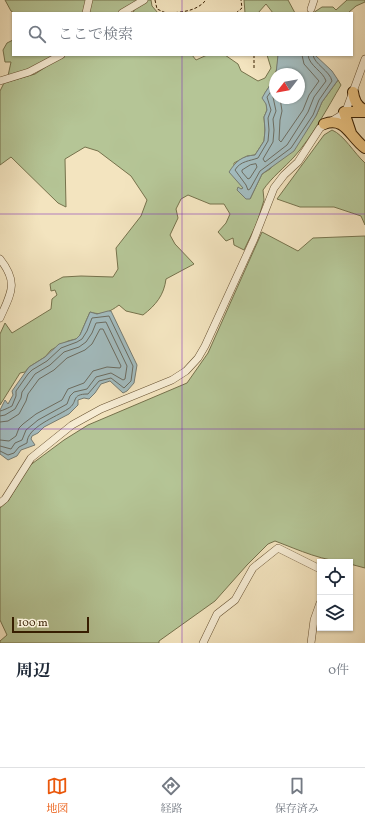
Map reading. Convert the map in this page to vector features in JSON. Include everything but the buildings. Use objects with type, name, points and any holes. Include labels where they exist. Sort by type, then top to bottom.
[{"type":"highway","points":[[353,92],[356,102],[361,109],[365,111]]},
{"type":"highway","points":[[354,138],[344,112],[365,111]]},
{"type":"highway","points":[[324,124],[332,122],[340,123],[365,148]]},
{"type":"street","points":[[86,12],[89,0]]},
{"type":"street","points":[[124,12],[144,0]]},
{"type":"street","points":[[311,9],[314,0]]},
{"type":"street","points":[[0,81],[29,72],[59,56]]},
{"type":"street","points":[[0,503],[5,499],[31,458],[72,425],[101,409],[172,380],[186,371],[198,358],[251,246],[274,188],[284,175],[298,162],[314,136],[324,124],[344,112],[349,104],[365,59]]},
{"type":"street","points":[[0,259],[11,278],[12,286],[0,318]]},
{"type":"street","points":[[203,643],[217,614],[235,600],[253,568],[278,548],[317,568]]},
{"type":"street","points":[[311,643],[314,620],[317,612]]},
{"type":"path","points":[[155,0],[158,8],[162,12]]},
{"type":"path","points":[[177,12],[192,10],[206,0]]},
{"type":"path","points":[[237,12],[242,8],[241,0]]},
{"type":"path","points":[[254,56],[254,68]]},
{"type":"green space","points":[[5,0],[88,0],[84,12],[11,11]]},
{"type":"green space","points":[[89,0],[140,0],[122,12],[87,12]]},
{"type":"green space","points":[[147,0],[151,0],[152,6],[157,12],[133,12],[135,8]]},
{"type":"green space","points":[[244,0],[288,0],[294,12],[272,12],[266,4],[259,12],[245,12]]},
{"type":"green space","points":[[347,0],[365,0],[365,2],[356,6],[349,12],[314,12],[322,7],[333,7],[336,10]]},
{"type":"green space","points":[[12,40],[12,56],[57,56],[25,72],[8,76],[11,62],[5,62],[3,50],[7,43]]},
{"type":"green space","points":[[62,56],[193,56],[196,60],[205,56],[226,56],[238,64],[241,71],[258,81],[265,78],[269,71],[269,87],[265,93],[267,110],[264,117],[264,141],[255,155],[247,156],[234,163],[234,176],[243,188],[241,189],[250,199],[262,174],[270,169],[316,116],[322,102],[338,80],[341,85],[301,149],[263,190],[264,200],[257,223],[244,250],[234,245],[233,238],[226,241],[218,232],[226,223],[230,214],[224,204],[210,204],[188,195],[181,199],[176,209],[178,218],[170,235],[175,244],[194,264],[166,279],[159,299],[143,315],[126,311],[119,305],[105,313],[98,314],[90,312],[80,335],[76,339],[68,341],[51,350],[45,357],[29,367],[25,372],[20,373],[0,405],[0,334],[5,323],[12,333],[51,309],[52,299],[57,295],[55,290],[51,291],[50,284],[63,277],[113,277],[118,269],[116,248],[141,216],[147,200],[131,176],[98,151],[85,147],[65,159],[66,207],[58,203],[11,157],[0,165],[0,91],[4,83],[35,74]]},
{"type":"green space","points":[[267,56],[278,56],[277,68],[271,68]]},
{"type":"green space","points":[[332,130],[345,140],[365,163],[365,225],[361,216],[334,207],[300,207],[277,199],[324,135]]},
{"type":"green space","points":[[262,232],[298,251],[313,238],[365,236],[365,568],[353,565],[353,559],[321,558],[275,541],[268,544],[247,565],[215,601],[159,641],[159,643],[0,643],[0,641],[7,635],[0,620],[0,508],[8,501],[29,466],[64,440],[88,425],[187,383],[208,353]]},
{"type":"water","points":[[278,56],[316,56],[332,71],[338,80],[322,102],[316,116],[294,151],[262,174],[250,199],[246,199],[237,190],[238,187],[241,189],[243,188],[229,172],[240,160],[255,155],[264,141],[264,117],[267,110],[266,104],[262,98],[269,87],[269,104],[305,104],[305,68],[277,68]]},
{"type":"water","points":[[111,311],[137,365],[134,383],[127,391],[123,393],[110,381],[101,384],[89,399],[84,398],[78,400],[78,405],[69,414],[44,427],[32,436],[31,439],[35,445],[21,450],[17,456],[8,460],[0,454],[0,410],[5,400],[8,404],[13,395],[12,391],[29,367],[45,357],[59,344],[76,339],[80,335],[90,312],[97,314]]}]
